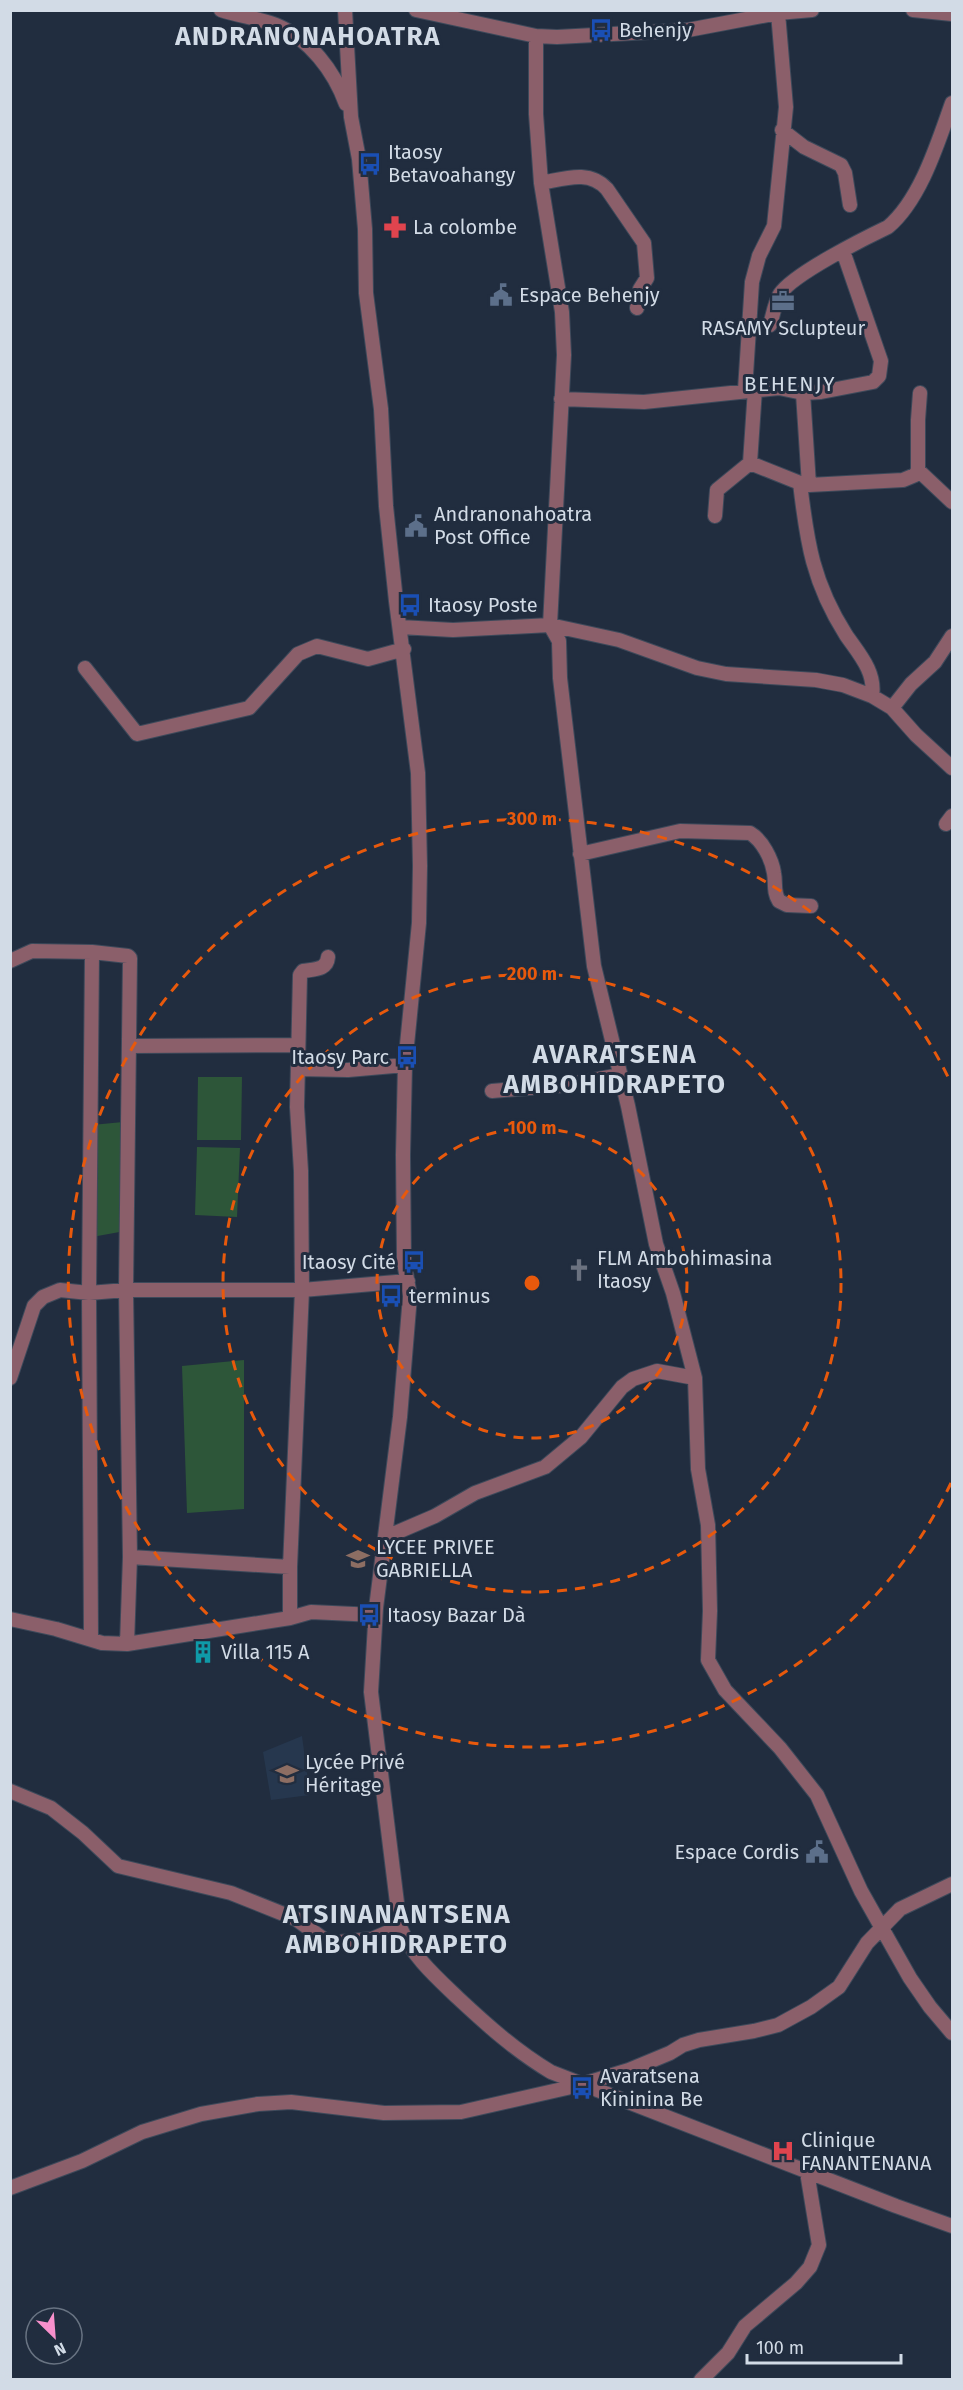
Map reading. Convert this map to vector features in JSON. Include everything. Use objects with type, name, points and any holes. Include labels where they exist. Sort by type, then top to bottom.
[{"type":"street","points":[[221,10],[276,25],[302,40],[312,49],[335,80],[351,117]]},
{"type":"street","points":[[345,10],[351,117],[358,159],[364,229],[366,293],[381,409],[386,506],[418,773],[419,923],[405,1065],[404,1262],[410,1296],[402,1395],[375,1615],[371,1692],[400,1927],[413,1951],[432,1972],[502,2039],[551,2073],[952,2226]]},
{"type":"street","points":[[416,10],[461,15],[536,36],[688,30],[778,13],[812,10]]},
{"type":"street","points":[[913,10],[952,14]]},
{"type":"street","points":[[750,463],[752,282],[759,256],[774,226],[786,107],[778,13]]},
{"type":"street","points":[[536,36],[536,114],[541,183],[562,312],[564,356],[550,624],[560,641],[560,678],[594,966],[656,1244],[673,1293],[694,1378],[698,1469],[708,1525],[710,1611],[708,1660],[725,1690],[780,1748],[817,1795],[861,1891],[916,1989],[952,2033]]},
{"type":"street","points":[[770,325],[777,300],[785,288],[804,273],[888,227],[904,210],[922,178],[952,103]]},
{"type":"street","points":[[782,130],[804,147],[841,165],[850,205]]},
{"type":"street","points":[[541,183],[588,176],[601,182],[607,189],[644,243],[646,278],[640,289],[637,308]]},
{"type":"street","points":[[561,399],[644,402],[750,390],[787,388],[804,393],[873,382],[882,369],[881,361],[843,251]]},
{"type":"street","points":[[804,393],[805,484],[812,563],[820,588],[834,615],[867,668],[873,688],[872,696]]},
{"type":"street","points":[[750,463],[805,484],[903,480],[915,475],[918,470],[920,393]]},
{"type":"street","points":[[714,516],[717,490],[750,463]]},
{"type":"street","points":[[918,470],[952,502]]},
{"type":"street","points":[[400,627],[453,630],[550,624],[619,640],[697,668],[756,677],[816,680],[843,685],[872,696],[892,708],[916,735],[952,768]]},
{"type":"street","points":[[892,708],[911,684],[935,662],[952,636]]},
{"type":"street","points":[[85,668],[137,734],[249,708],[298,654],[317,646],[368,659],[404,649]]},
{"type":"street","points":[[580,854],[680,831],[743,831],[754,835],[766,854],[775,874],[775,891],[779,901],[788,905],[811,906]]},
{"type":"street","points":[[10,961],[32,951],[92,952],[130,958],[126,1290],[130,1557],[127,1644]]},
{"type":"street","points":[[91,1638],[89,1293],[92,952]]},
{"type":"street","points":[[291,1618],[290,1567],[302,1290],[301,1171],[297,1107],[300,975],[303,971],[324,967],[328,957]]},
{"type":"street","points":[[129,1046],[297,1045]]},
{"type":"street","points":[[298,1069],[348,1070],[405,1065]]},
{"type":"street","points":[[492,1091],[566,1085],[620,1075]]},
{"type":"street","points":[[10,1378],[34,1306],[43,1297],[60,1290],[89,1293],[126,1290],[302,1290],[408,1281]]},
{"type":"street","points":[[386,1537],[435,1516],[475,1493],[545,1467],[581,1437],[622,1387],[633,1378],[657,1371],[694,1378]]},
{"type":"street","points":[[130,1557],[290,1567]]},
{"type":"street","points":[[10,1619],[91,1638],[102,1643],[127,1644],[291,1618],[311,1612],[375,1615]]},
{"type":"street","points":[[10,1791],[51,1808],[83,1833],[118,1866],[231,1893],[296,1919],[329,1943],[372,1939],[400,1927]]},
{"type":"street","points":[[10,2188],[82,2161],[142,2132],[201,2114],[239,2106],[291,2102],[384,2112],[461,2112],[580,2085],[629,2070],[683,2045],[718,2035],[754,2031],[778,2025],[839,1987],[867,1943],[900,1910],[952,1884]]},
{"type":"street","points":[[701,2379],[728,2353],[745,2326],[796,2283],[810,2267],[819,2245],[807,2172]]},
{"type":"shaded area","name":"Lycée Privé Héritage","points":[[302,1736],[310,1795],[271,1800],[263,1752]]},
{"type":"green space","points":[[198,1077],[242,1077],[241,1140],[197,1140]]},
{"type":"green space","points":[[123,1122],[125,1231],[92,1237],[92,1125]]},
{"type":"green space","points":[[197,1147],[240,1148],[237,1217],[195,1215]]},
{"type":"green space","points":[[244,1360],[244,1509],[187,1513],[182,1366]]},
{"type":"place","name":"Behenjy","points":[[601,30]]},
{"type":"place","name":"Itaosy Betavoahangy","points":[[370,164]]},
{"type":"place","name":"La colombe","points":[[395,227]]},
{"type":"place","name":"Espace Behenjy","points":[[501,295]]},
{"type":"place","name":"RASAMY Sclupteur","points":[[783,301]]},
{"type":"place","name":"Andranonahoatra Post Office","points":[[416,526]]},
{"type":"place","name":"Itaosy Poste","points":[[410,605]]},
{"type":"place","name":"Itaosy Parc","points":[[407,1057]]},
{"type":"place","name":"Itaosy Cité","points":[[414,1262]]},
{"type":"place","name":"FLM Ambohimasina Itaosy","points":[[579,1270]]},
{"type":"place","name":"terminus","points":[[391,1296]]},
{"type":"place","name":"LYCEE PRIVEE GABRIELLA","points":[[358,1559]]},
{"type":"place","name":"Itaosy Bazar Dà","points":[[369,1615]]},
{"type":"place","name":"Villa 115 A","points":[[203,1652]]},
{"type":"place","name":"Lycée Privé Héritage","points":[[287,1774]]},
{"type":"place","name":"Espace Cordis","points":[[817,1852]]},
{"type":"place","name":"Avaratsena Kininina Be","points":[[582,2088]]},
{"type":"place","name":"Clinique FANANTENANA","points":[[783,2151]]},
{"type":"district","name":"ANDRANONAHOATRA","points":[[308,36]]},
{"type":"district","name":"BEHENJY","points":[[790,384]]},
{"type":"district","name":"AVARATSENA AMBOHIDRAPETO","points":[[615,1069]]},
{"type":"district","name":"ATSINANANTSENA AMBOHIDRAPETO","points":[[397,1929]]}]
